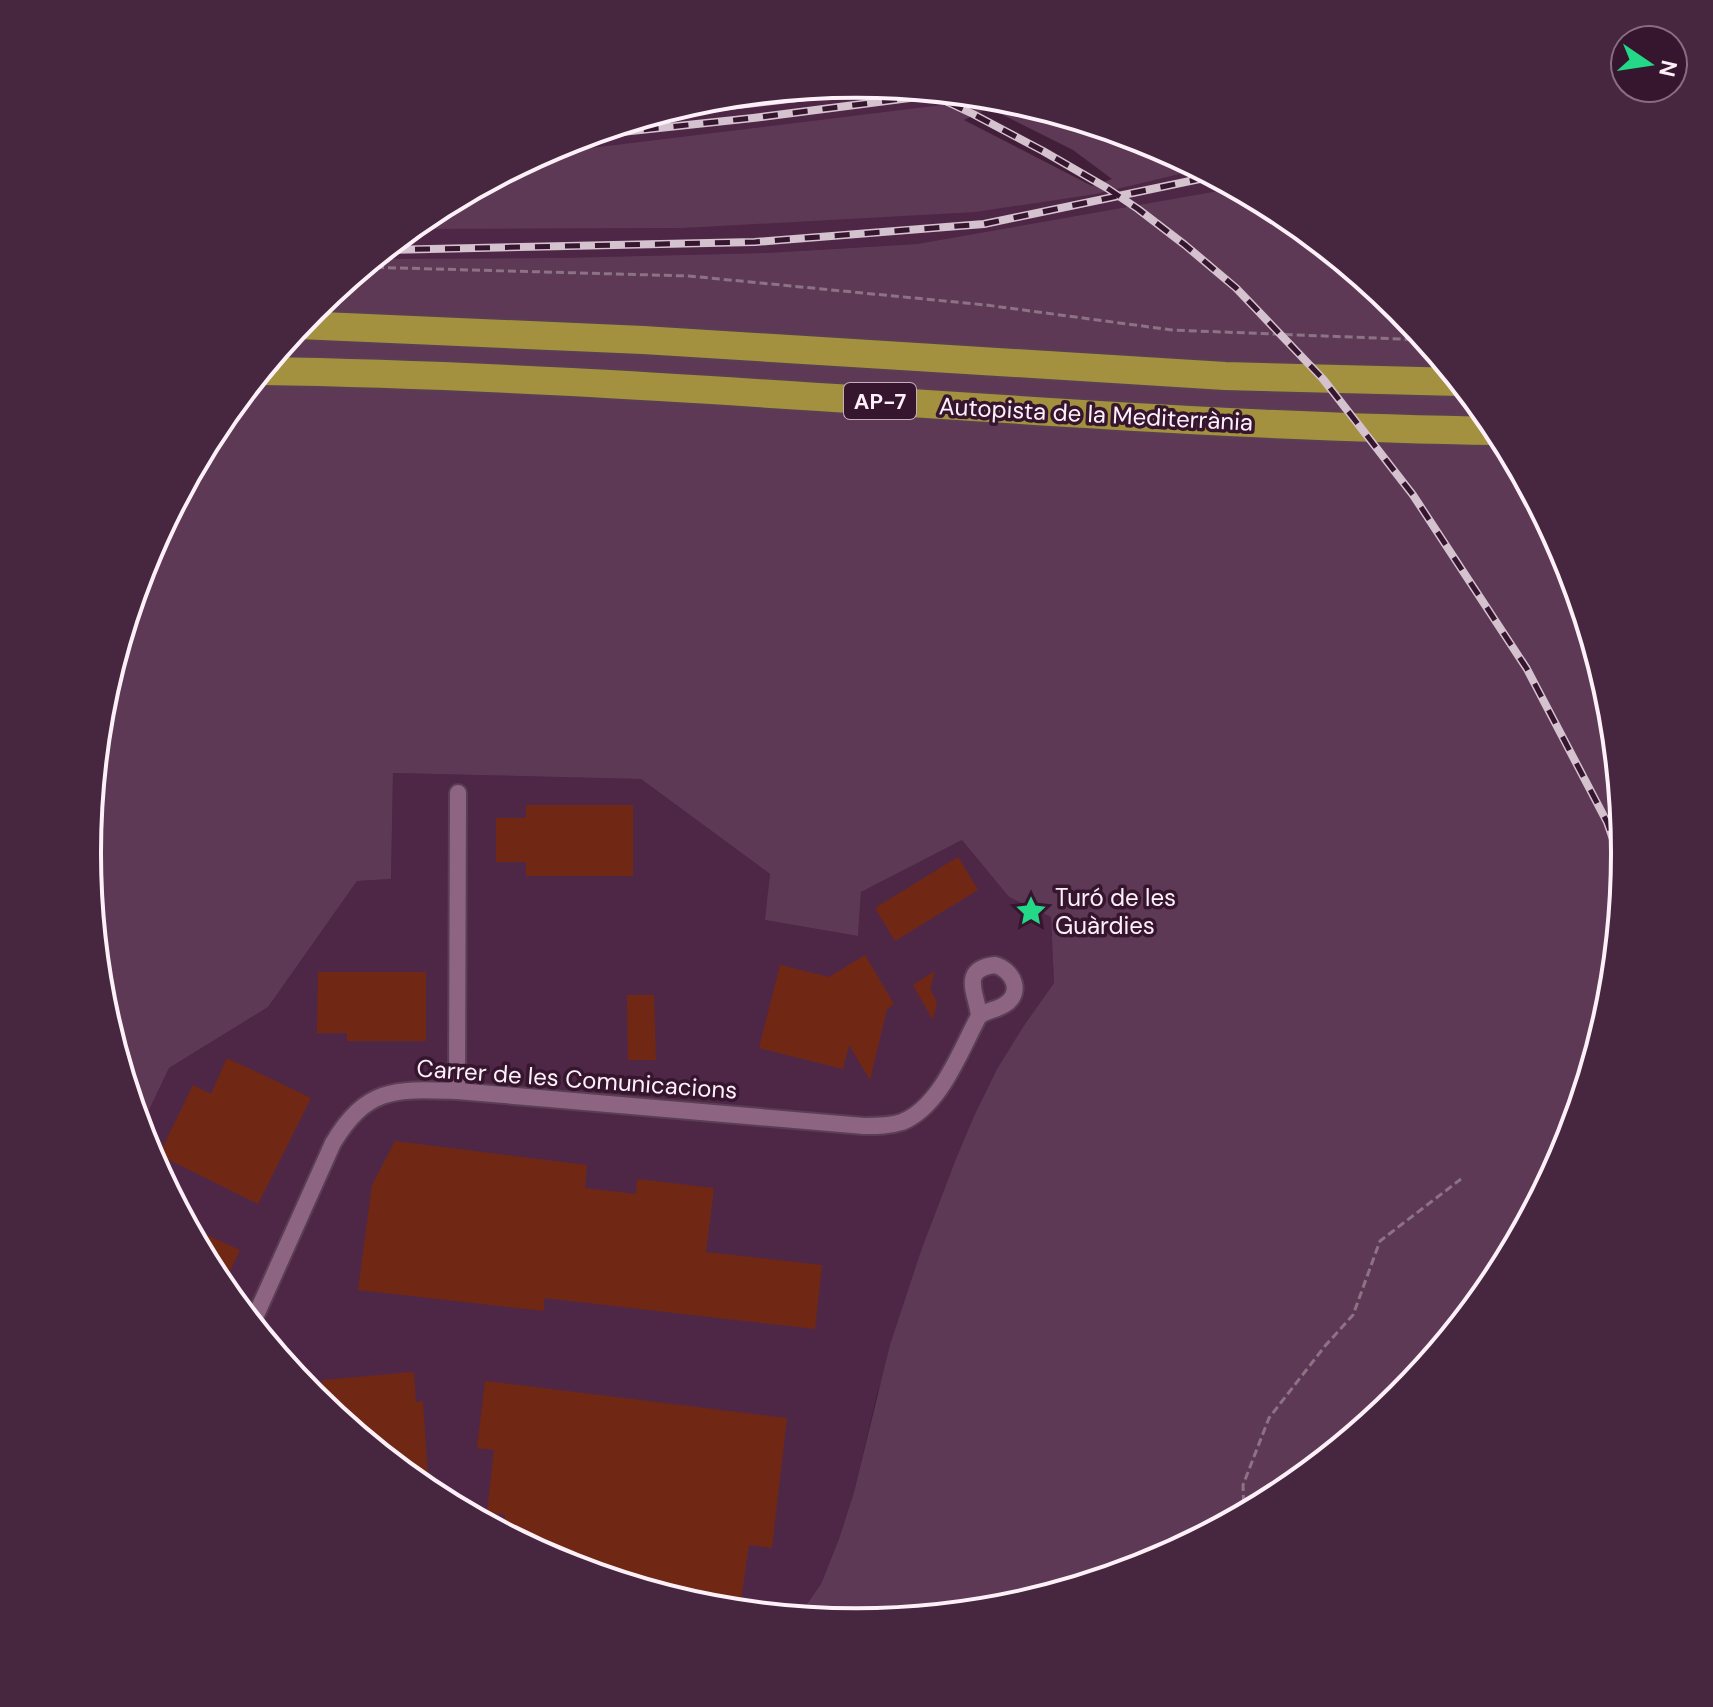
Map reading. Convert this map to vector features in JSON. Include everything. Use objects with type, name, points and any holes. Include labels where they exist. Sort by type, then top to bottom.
[{"type":"highway","name":"Autopista de la Mediterrània","points":[[316,326],[658,340],[1225,376],[1446,382]]},
{"type":"highway","name":"Autopista de la Mediterrània","points":[[275,371],[547,381],[1068,414],[1483,431]]},
{"type":"street","points":[[457,1091],[458,793]]},
{"type":"street","name":"Carrer de les Comunicacions","points":[[257,1313],[333,1143],[351,1117],[376,1098],[390,1092],[408,1089],[457,1091],[882,1126],[899,1123],[927,1106],[979,1016]]},
{"type":"path","points":[[380,267],[689,276],[986,305],[1172,330],[1410,339]]},
{"type":"path","points":[[1244,1502],[1243,1485],[1269,1418],[1353,1315],[1380,1241],[1461,1179]]},
{"type":"shaded area","points":[[856,98],[951,104],[587,148],[661,124],[758,104]]},
{"type":"shaded area","points":[[951,104],[986,110],[964,120],[1092,186],[1112,179],[1073,150],[996,112],[1099,138],[1184,173],[1096,194],[975,212],[683,228],[432,229],[522,176],[587,148]]},
{"type":"shaded area","points":[[1184,173],[1219,191],[917,244],[766,253],[391,259],[432,229],[683,228],[1096,194]]},
{"type":"shaded area","points":[[1219,191],[1276,225],[1316,254],[1391,319],[1425,355],[1485,434],[1534,519],[1572,611],[1586,658],[1606,755],[1612,854],[1610,903],[1606,952],[1586,1049],[1572,1096],[1534,1188],[1485,1273],[1456,1313],[1425,1352],[1355,1422],[1276,1482],[1234,1508],[1191,1531],[1099,1569],[1052,1583],[955,1603],[856,1609],[807,1607],[821,1584],[839,1539],[854,1492],[890,1345],[956,1159],[997,1069],[1054,983],[1051,917],[1009,897],[962,840],[861,892],[858,936],[765,920],[770,874],[641,779],[393,773],[391,879],[357,881],[268,1007],[169,1068],[148,1113],[127,1049],[107,952],[101,854],[103,804],[107,755],[127,658],[141,611],[179,519],[228,434],[288,355],[358,285],[391,259],[766,253],[917,244]]},
{"type":"shaded area","points":[[393,773],[641,779],[770,874],[766,920],[858,936],[861,892],[962,840],[1009,897],[1051,917],[1054,983],[997,1069],[975,1114],[877,1394],[854,1492],[839,1539],[821,1584],[805,1607],[758,1603],[709,1594],[614,1569],[522,1531],[437,1482],[358,1422],[288,1352],[228,1273],[202,1231],[179,1188],[148,1113],[169,1068],[268,1007],[357,881],[391,879]]},
{"type":"building","points":[[526,805],[633,805],[633,876],[526,876],[526,862],[496,862],[496,818],[526,818]]},
{"type":"building","points":[[958,857],[978,890],[895,941],[875,908]]},
{"type":"building","points":[[865,955],[894,1004],[887,1009],[870,1080],[849,1045],[843,1069],[759,1048],[780,965],[829,977]]},
{"type":"building","points":[[935,971],[930,989],[937,1002],[933,1020],[913,985]]},
{"type":"building","points":[[318,972],[426,972],[426,1041],[347,1041],[347,1033],[317,1033]]},
{"type":"building","points":[[627,995],[654,995],[656,1060],[628,1060]]},
{"type":"building","points":[[227,1058],[311,1098],[258,1204],[166,1158],[162,1149],[193,1085],[211,1094]]},
{"type":"building","points":[[395,1141],[587,1165],[585,1188],[636,1194],[637,1179],[714,1188],[706,1252],[822,1265],[815,1329],[544,1298],[544,1311],[358,1290],[372,1185]]},
{"type":"building","points":[[204,1233],[240,1250],[229,1274]]},
{"type":"building","points":[[414,1372],[416,1402],[423,1401],[428,1475],[358,1422],[322,1388],[322,1380]]},
{"type":"building","points":[[485,1381],[787,1418],[772,1548],[749,1545],[741,1600],[661,1583],[614,1569],[522,1531],[504,1522],[505,1515],[487,1512],[494,1450],[477,1448]]},
{"type":"railway","points":[[641,130],[897,100]]},
{"type":"railway","points":[[951,104],[1043,151],[1138,209],[1236,288],[1323,379],[1413,495],[1527,669],[1611,834]]},
{"type":"railway","points":[[403,250],[755,242],[984,224],[1197,179]]},
{"type":"place","name":"Turó de les Guàrdies","points":[[1031,911]]}]
